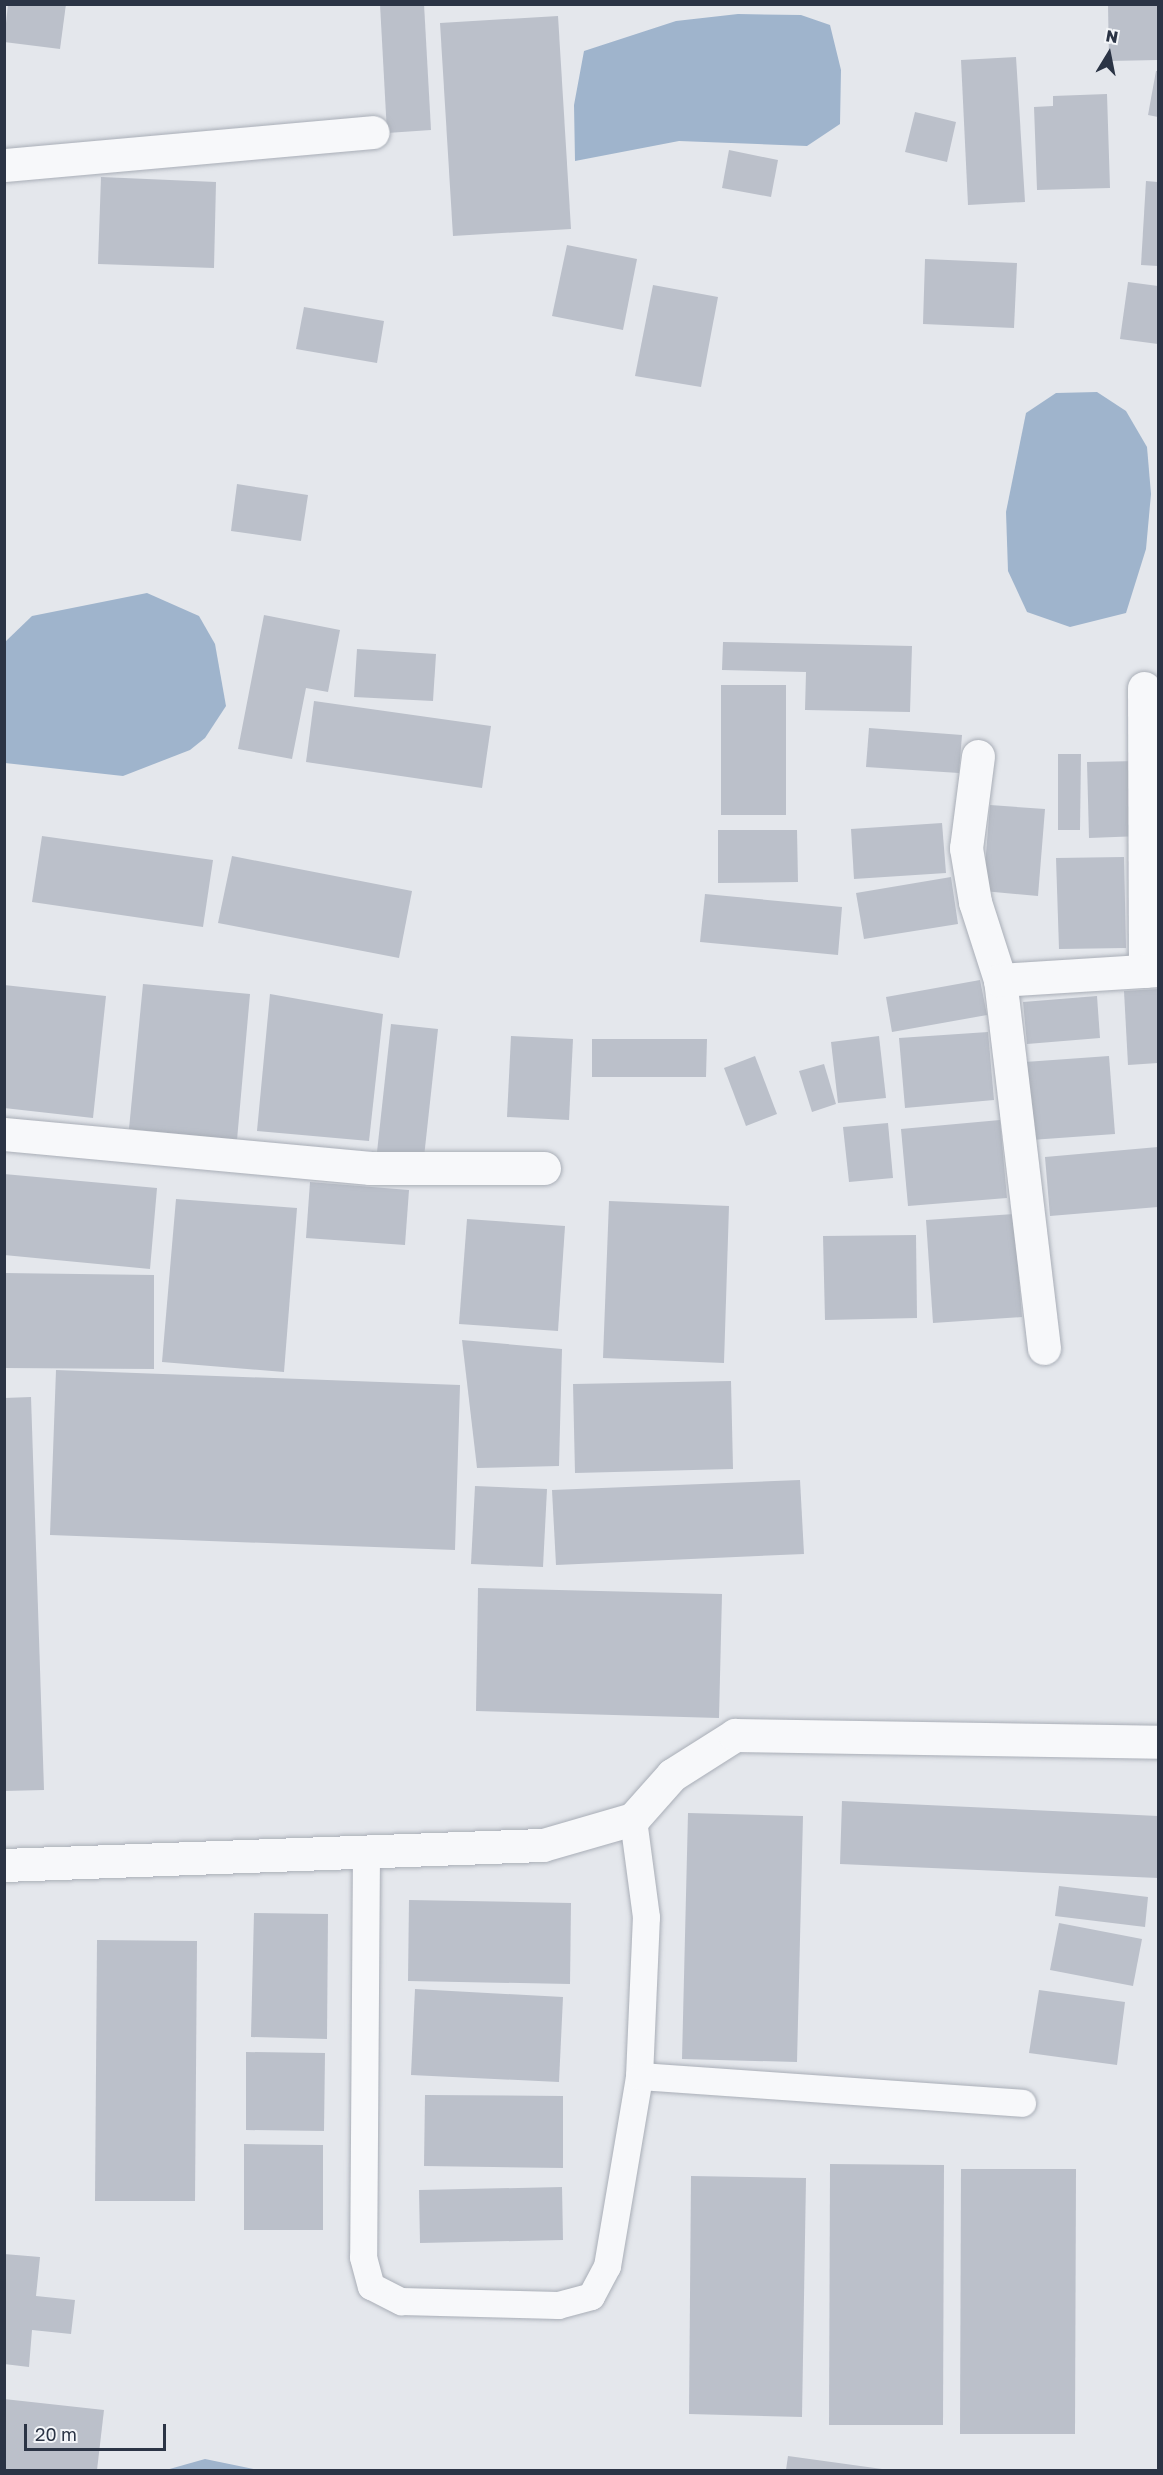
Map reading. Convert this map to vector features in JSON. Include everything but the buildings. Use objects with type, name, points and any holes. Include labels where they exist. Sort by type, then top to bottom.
[{"type":"street","points":[[4,165],[373,132]]},
{"type":"street","points":[[1000,980],[1152,971],[1144,688]]},
{"type":"street","points":[[978,756],[966,848],[975,902],[1000,980],[1044,1348]]},
{"type":"street","points":[[4,1134],[370,1168],[544,1168]]},
{"type":"street","points":[[4,1865],[543,1845],[633,1819],[672,1775],[735,1735],[1158,1742]]},
{"type":"lane","points":[[366,1851],[363,2257],[371,2286],[401,2301],[558,2305],[591,2296],[607,2266],[639,2076],[646,1917],[633,1819]]},
{"type":"lane","points":[[639,2076],[1022,2103]]},
{"type":"water","points":[[738,14],[801,15],[830,25],[841,70],[840,124],[807,146],[679,141],[575,161],[574,105],[584,51],[676,21]]},
{"type":"water","points":[[1097,392],[1126,411],[1147,447],[1151,494],[1146,549],[1126,613],[1070,627],[1027,612],[1008,571],[1006,512],[1026,413],[1056,393]]},
{"type":"water","points":[[147,593],[199,616],[215,644],[226,706],[205,738],[190,750],[123,776],[5,763],[5,642],[32,616]]},
{"type":"water","points":[[205,2459],[259,2470],[166,2470]]}]
